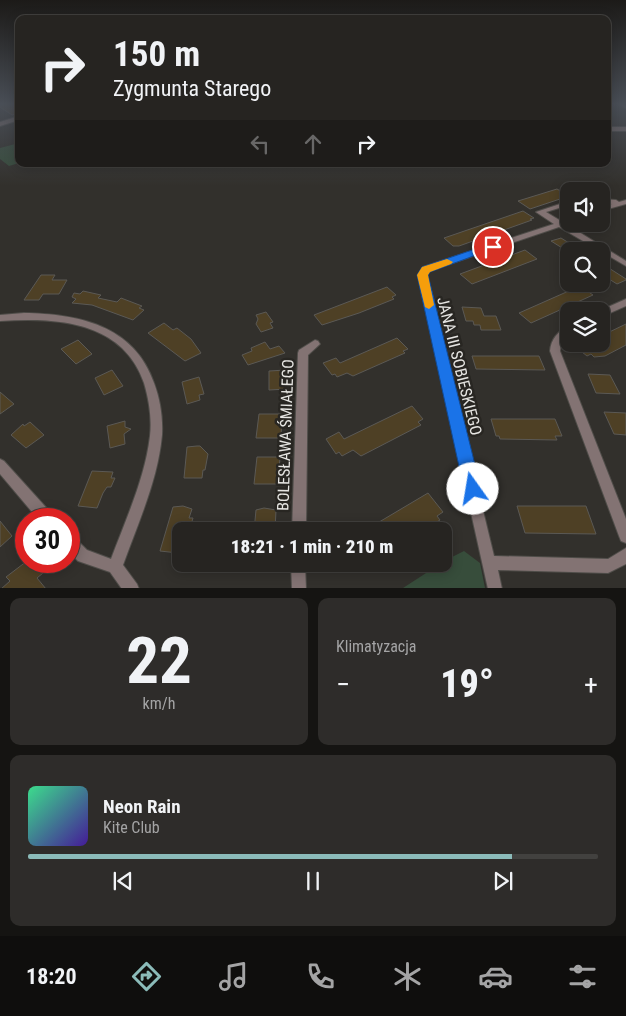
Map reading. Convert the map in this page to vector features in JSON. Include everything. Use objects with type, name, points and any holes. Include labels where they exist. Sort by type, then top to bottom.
[{"type":"street","points":[[610,201],[624,202]]},
{"type":"street","points":[[610,206],[624,202]]},
{"type":"street","points":[[560,206],[540,212],[560,224]]},
{"type":"street","name":"JANA III SOBIESKIEGO","points":[[495,588],[422,275],[426,269],[560,224]]},
{"type":"street","points":[[573,232],[626,264]]},
{"type":"street","points":[[610,310],[626,302]]},
{"type":"street","points":[[0,318],[40,315],[85,323],[99,328],[129,347],[143,366],[151,383],[156,407],[156,436],[148,471],[115,567]]},
{"type":"street","points":[[560,338],[556,342],[555,351],[626,536]]},
{"type":"street","name":"BOLESŁAWA ŚMIAŁEGO","points":[[300,522],[303,354],[316,344]]},
{"type":"street","points":[[0,465],[38,508]]},
{"type":"street","points":[[80,553],[83,556],[115,567],[132,588]]},
{"type":"street","points":[[489,563],[608,566],[626,555]]},
{"type":"street","points":[[298,572],[299,588]]},
{"type":"green space","points":[[15,144],[15,164],[9,166],[0,159],[0,148]]},
{"type":"green space","points":[[464,551],[480,563],[485,588],[403,588],[428,572],[452,572],[452,557]]},
{"type":"building","points":[[557,189],[560,191],[560,199],[530,209],[518,201]]},
{"type":"building","points":[[523,211],[534,218],[459,246],[453,246],[444,238]]},
{"type":"building","points":[[561,238],[567,242],[560,242],[560,247],[551,241]]},
{"type":"building","points":[[525,250],[537,259],[472,284],[460,274]]},
{"type":"building","points":[[610,269],[626,279],[617,284],[610,280]]},
{"type":"building","points":[[41,275],[55,275],[52,280],[67,280],[59,294],[43,294],[39,300],[24,300]]},
{"type":"building","points":[[387,287],[396,295],[392,297],[394,299],[359,313],[322,325],[314,315]]},
{"type":"building","points":[[83,291],[101,295],[98,298],[117,302],[121,298],[142,306],[139,308],[144,310],[133,320],[92,305],[72,303],[76,299],[72,297],[74,293],[80,294]]},
{"type":"building","points":[[566,292],[589,292],[593,295],[578,302],[560,302],[560,310],[531,323],[519,313]]},
{"type":"building","points":[[462,307],[481,308],[484,316],[496,316],[501,330],[481,330],[480,325],[474,325],[473,321],[466,321]]},
{"type":"building","points":[[266,312],[273,322],[270,323],[273,328],[261,332],[256,324],[258,319],[256,315]]},
{"type":"building","points":[[164,323],[173,330],[177,328],[191,339],[201,353],[185,361],[148,333]]},
{"type":"building","points":[[626,324],[626,345],[605,356],[594,357],[591,354],[587,356],[582,352],[610,352],[610,332]]},
{"type":"building","points":[[397,338],[408,349],[403,351],[405,353],[353,376],[347,373],[337,377],[335,374],[332,375],[323,363],[336,358],[340,363]]},
{"type":"building","points":[[78,340],[92,354],[76,364],[61,349]]},
{"type":"building","points":[[265,342],[270,349],[279,346],[285,353],[248,365],[242,355],[252,351],[251,348]]},
{"type":"building","points":[[472,356],[539,356],[545,370],[476,369]]},
{"type":"building","points":[[112,370],[123,386],[104,395],[95,378]]},
{"type":"building","points":[[286,370],[287,389],[269,390],[269,371]]},
{"type":"building","points":[[588,374],[610,375],[620,394],[596,393]]},
{"type":"building","points":[[199,377],[204,394],[199,395],[200,400],[187,404],[182,382]]},
{"type":"building","points":[[0,392],[14,404],[0,414]]},
{"type":"building","points":[[412,406],[423,419],[418,422],[421,425],[361,456],[353,450],[342,456],[339,452],[336,454],[326,439],[339,432],[344,439]]},
{"type":"building","points":[[604,412],[626,413],[626,435],[614,434]]},
{"type":"building","points":[[259,414],[282,414],[281,438],[256,438]]},
{"type":"building","points":[[491,419],[555,419],[562,436],[555,436],[557,440],[500,439],[499,436],[496,436]]},
{"type":"building","points":[[125,421],[125,427],[131,429],[124,434],[125,444],[110,448],[107,426]]},
{"type":"building","points":[[30,422],[44,435],[26,448],[11,435],[23,424],[24,426]]},
{"type":"building","points":[[200,446],[208,454],[202,478],[184,478],[187,447]]},
{"type":"building","points":[[257,457],[280,457],[278,484],[254,484]]},
{"type":"building","points":[[92,471],[113,472],[111,478],[115,478],[111,487],[107,487],[103,493],[97,508],[78,506]]},
{"type":"building","points":[[428,493],[443,512],[437,516],[440,520],[437,522],[379,522]]},
{"type":"building","points":[[183,506],[192,509],[189,518],[193,518],[192,522],[172,522],[172,552],[160,551],[173,507]]},
{"type":"building","points":[[517,506],[586,506],[596,534],[525,533]]},
{"type":"building","points":[[264,508],[276,510],[275,522],[255,522],[256,510]]},
{"type":"building","points":[[0,521],[12,536],[0,547]]},
{"type":"building","points":[[15,570],[15,573],[43,573],[37,578],[45,588],[2,588],[10,581],[6,577]]},
{"type":"slow traffic","points":[[429,305],[422,275],[426,269],[447,262]]},
{"type":"route","points":[[473,489],[422,275],[426,269],[493,247]]}]
